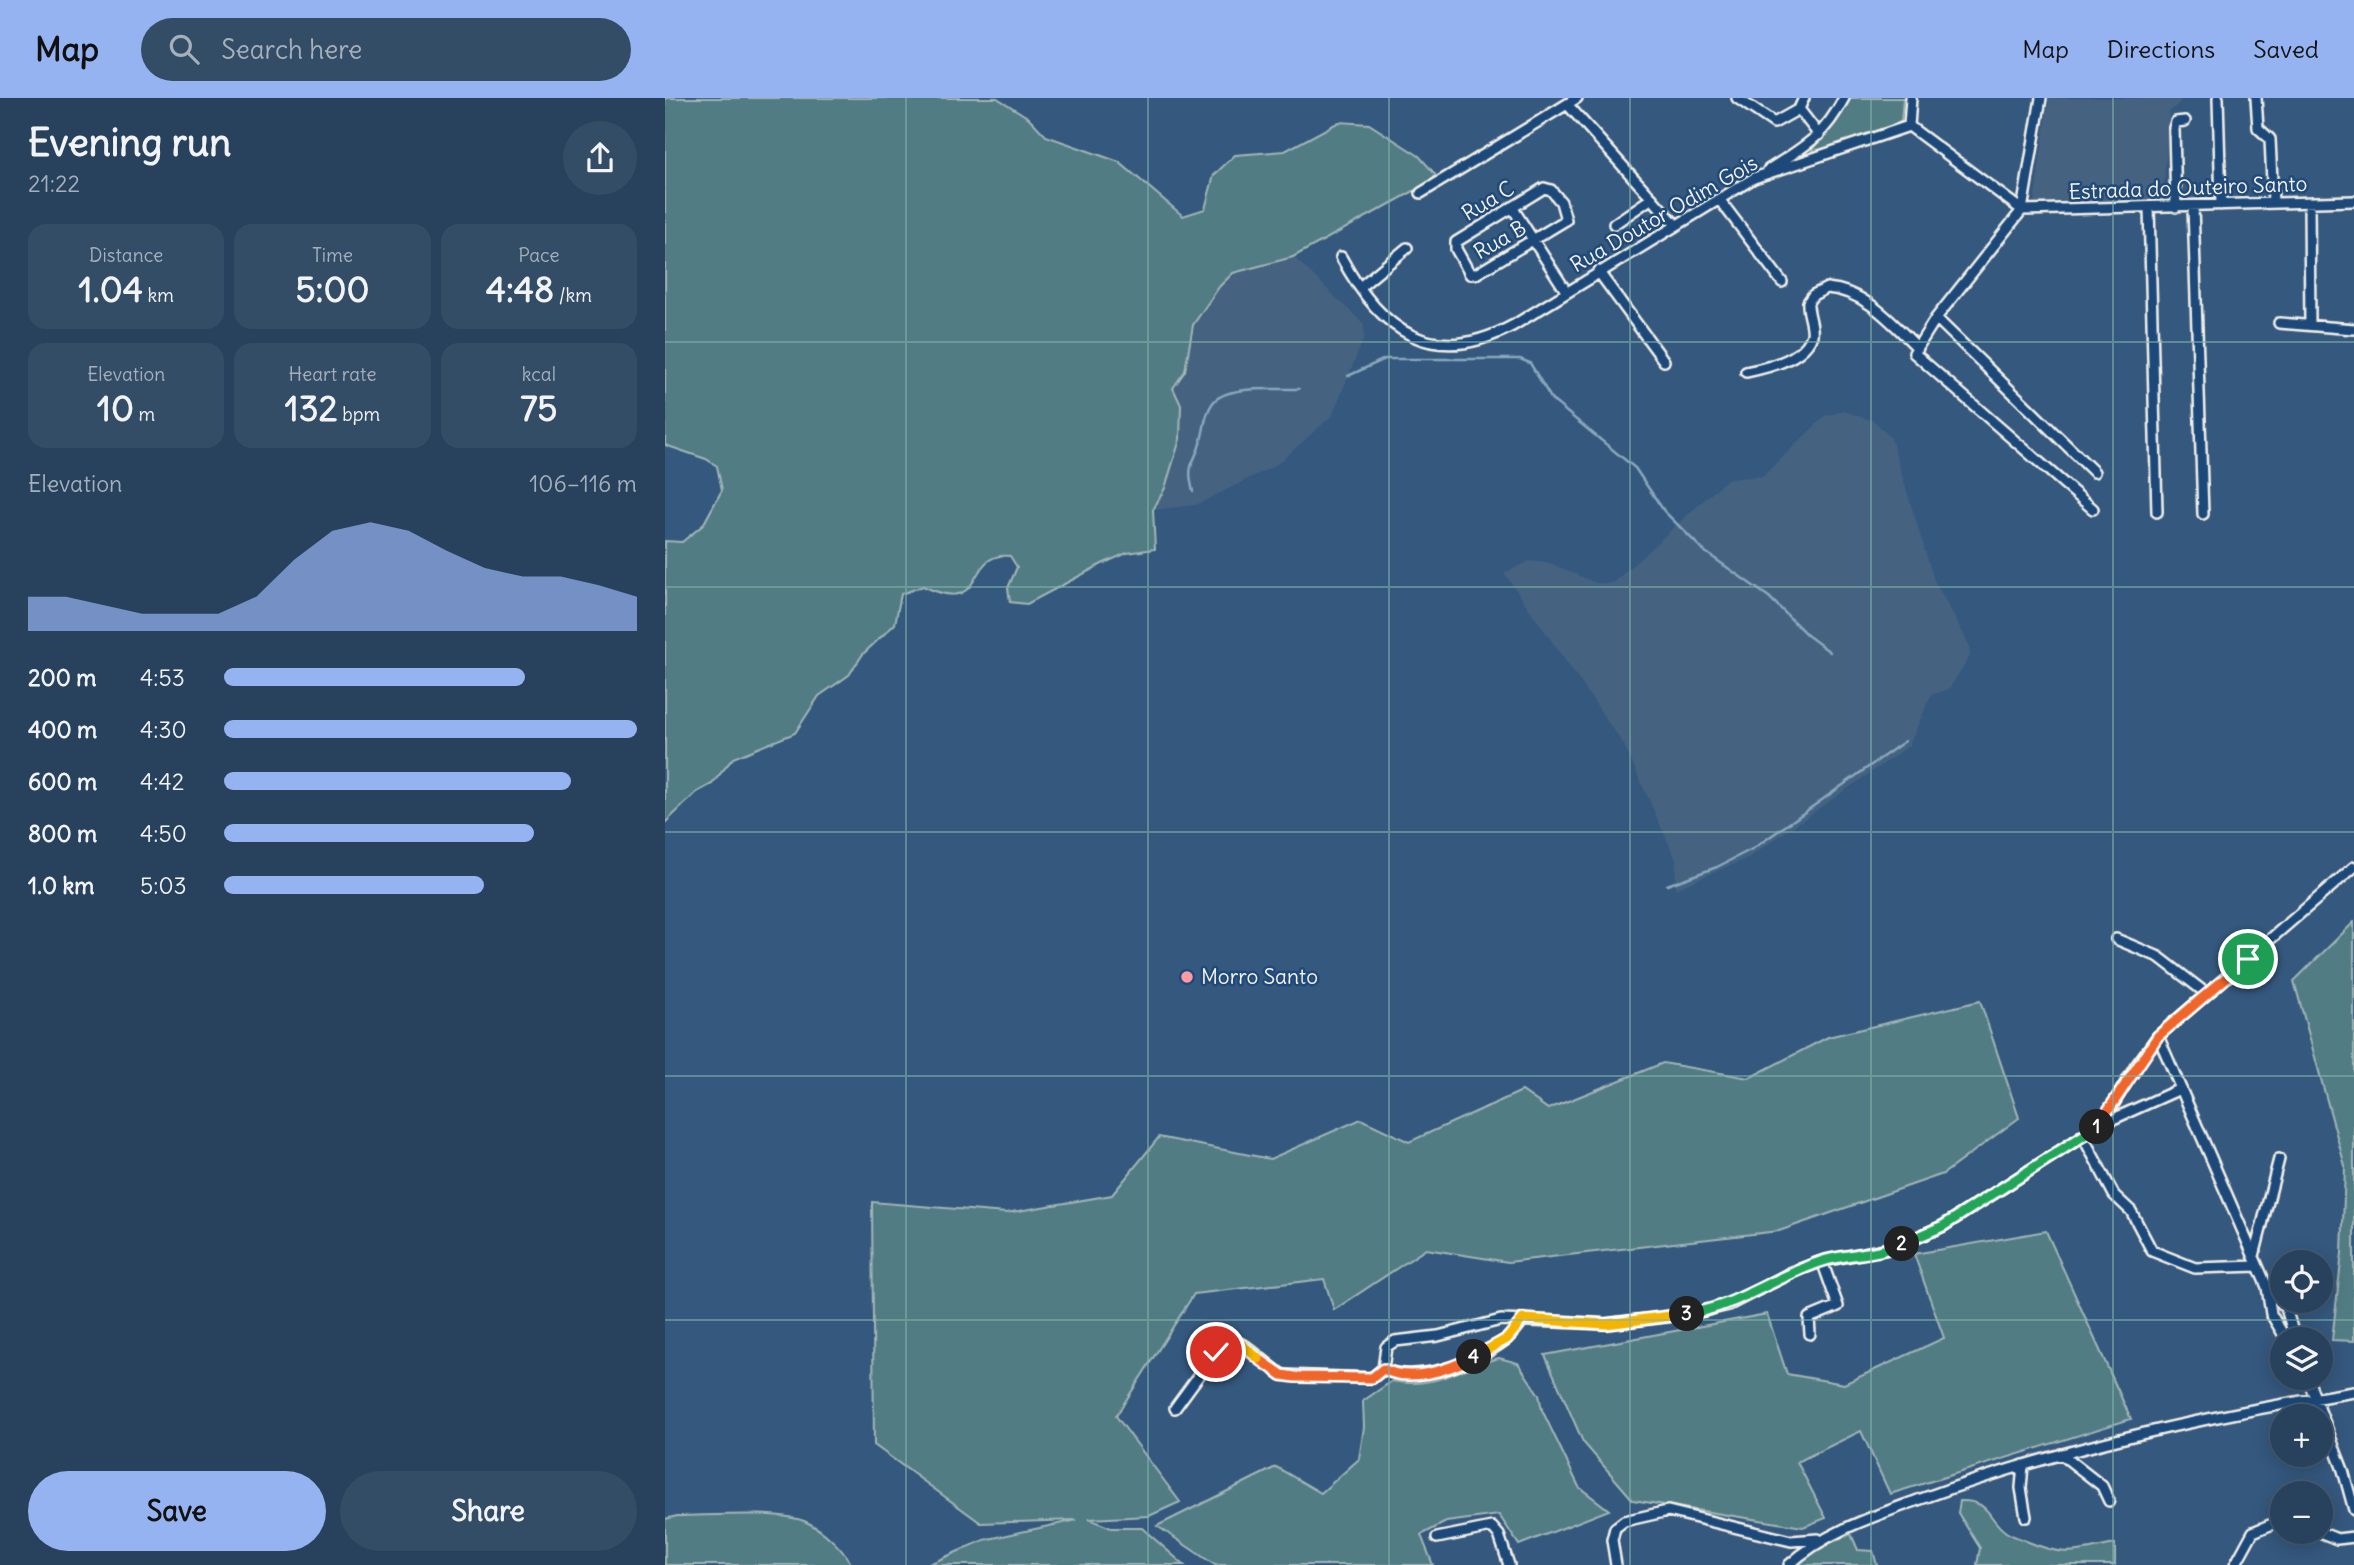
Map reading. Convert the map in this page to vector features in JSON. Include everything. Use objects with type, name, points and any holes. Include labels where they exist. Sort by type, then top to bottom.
[{"type":"street","points":[[1421,193],[1577,98]]},
{"type":"street","points":[[1739,99],[1773,123],[1798,109],[1804,98]]},
{"type":"street","points":[[1754,178],[1819,135],[1831,123],[1843,98]]},
{"type":"street","points":[[1911,98],[1909,125],[2022,210]]},
{"type":"street","points":[[1916,351],[1937,318],[2022,210],[2041,98]]},
{"type":"street","points":[[2218,98],[2221,205]]},
{"type":"street","points":[[2256,98],[2258,128],[2270,139],[2273,204]]},
{"type":"street","points":[[1567,104],[1675,225]]},
{"type":"street","points":[[1798,109],[1819,135]]},
{"type":"street","points":[[2176,206],[2175,128],[2176,122],[2185,121]]},
{"type":"street","name":"Rua Doutor Odim Gois","points":[[1341,257],[1377,309],[1410,336],[1455,345],[1487,340],[1754,178],[1909,125]]},
{"type":"street","name":"Rua C","points":[[1456,249],[1456,242],[1460,239],[1544,188],[1554,192],[1566,214]]},
{"type":"street","points":[[1613,224],[1652,198]]},
{"type":"street","points":[[1719,199],[1782,282]]},
{"type":"street","name":"Estrada do Outeiro Santo","points":[[2022,210],[2354,201]]},
{"type":"street","points":[[2309,203],[2310,325]]},
{"type":"street","points":[[2193,206],[2203,514]]},
{"type":"street","points":[[1512,207],[1566,292]]},
{"type":"street","points":[[2149,207],[2157,512]]},
{"type":"street","name":"Rua B","points":[[1456,249],[1467,271],[1472,275],[1562,223],[1566,214]]},
{"type":"street","points":[[1360,287],[1407,248]]},
{"type":"street","points":[[1598,271],[1664,361]]},
{"type":"street","points":[[1747,372],[1786,360],[1807,343],[1812,329],[1808,302],[1813,295],[1827,288],[1864,300],[1885,315],[1916,351],[2093,509]]},
{"type":"street","points":[[1937,318],[2094,472]]},
{"type":"street","points":[[2279,323],[2354,329]]},
{"type":"street","points":[[2102,1124],[2135,1067],[2158,1036],[2354,867]]},
{"type":"street","points":[[2116,939],[2159,957],[2207,994]]},
{"type":"street","points":[[2158,1036],[2255,1256],[2267,1287],[2271,1314],[2279,1327]]},
{"type":"street","points":[[1175,1408],[1216,1352],[1232,1342],[1246,1346],[1282,1375],[1372,1378],[1383,1369],[1384,1354],[1389,1343],[1438,1336],[1501,1320],[1606,1324],[1690,1314],[1728,1305],[1792,1272],[1822,1261],[1896,1247],[1943,1226],[2086,1133],[2180,1088]]},
{"type":"street","points":[[2086,1133],[2114,1195],[2131,1211],[2152,1251],[2195,1268],[2258,1266]]},
{"type":"street","points":[[2255,1256],[2279,1159]]},
{"type":"street","points":[[1810,1334],[1809,1318],[1838,1306],[1822,1261]]},
{"type":"street","points":[[2267,1287],[2286,1308],[2292,1327]]},
{"type":"street","points":[[1383,1369],[1403,1374],[1437,1372],[1470,1360],[1507,1339],[1523,1319]]},
{"type":"street","points":[[2312,1390],[2343,1470],[2354,1510]]},
{"type":"street","points":[[1616,1565],[1612,1540],[1615,1528],[1624,1521],[1668,1511],[1791,1541],[1823,1538],[1964,1483],[2049,1457],[2177,1426],[2354,1392]]},
{"type":"street","points":[[2061,1454],[2102,1486],[2109,1501]]},
{"type":"street","points":[[2023,1465],[2021,1488],[2026,1517]]},
{"type":"street","points":[[2235,1565],[2253,1532],[2270,1525]]},
{"type":"street","points":[[1437,1538],[1492,1527],[1499,1535],[1509,1565]]},
{"type":"street","points":[[2333,1537],[2354,1538]]},
{"type":"street","points":[[1789,1565],[1823,1538]]},
{"type":"shaded area","points":[[2049,98],[2181,98],[2180,103],[2169,112],[2163,200],[2034,203]]},
{"type":"shaded area","points":[[1277,241],[1364,324],[1364,338],[1332,416],[1276,465],[1196,505],[1145,511],[1101,445],[1206,278]]},
{"type":"shaded area","points":[[1844,411],[1874,421],[1891,438],[1934,580],[1969,644],[1970,656],[1949,689],[1931,695],[1909,746],[1748,858],[1675,889],[1676,860],[1624,745],[1504,573],[1529,561],[1550,563],[1596,583],[1613,583],[1727,479],[1763,476],[1825,416]]},
{"type":"green space","points":[[665,98],[997,98],[1029,118],[1046,136],[1119,162],[1183,216],[1205,209],[1214,175],[1235,155],[1285,151],[1339,122],[1369,124],[1419,156],[1435,174],[1434,180],[1293,257],[1233,273],[1219,287],[1193,325],[1185,371],[1173,388],[1181,405],[1180,439],[1165,488],[1153,510],[1155,549],[1127,553],[1027,604],[1010,602],[1008,588],[1017,567],[1010,556],[995,557],[986,563],[967,589],[958,594],[944,594],[923,586],[901,594],[895,624],[863,654],[849,675],[819,696],[795,733],[733,758],[712,784],[697,792],[665,823],[665,541],[682,542],[703,525],[722,490],[717,466],[706,459],[665,445]]},
{"type":"green space","points":[[1846,98],[1903,98],[1901,122],[1808,156],[1837,116]]},
{"type":"green space","points":[[2354,922],[2354,1341],[2333,1340],[2342,1253],[2345,1166],[2294,981]]},
{"type":"green space","points":[[1980,1001],[2019,1118],[1943,1174],[1779,1231],[1508,1262],[1426,1249],[1334,1310],[1324,1279],[1194,1294],[1116,1416],[1180,1502],[1149,1516],[1089,1519],[1111,1528],[1142,1528],[1184,1565],[927,1565],[984,1540],[1077,1520],[981,1523],[874,1445],[872,1202],[1006,1213],[1112,1195],[1159,1137],[1270,1159],[1361,1119],[1409,1142],[1522,1091],[1548,1109],[1663,1063],[1749,1078],[1828,1037]]},
{"type":"green space","points":[[2046,1231],[2131,1419],[1890,1494],[1861,1431],[1797,1462],[1826,1518],[1803,1527],[1633,1500],[1583,1442],[1545,1355],[1767,1314],[1787,1374],[1844,1384],[1944,1338],[1914,1254]]},
{"type":"green space","points":[[1499,1358],[1518,1363],[1539,1395],[1542,1410],[1579,1487],[1609,1510],[1519,1545],[1499,1515],[1446,1522],[1421,1535],[1433,1565],[1215,1565],[1157,1526],[1276,1467],[1321,1493],[1359,1459],[1364,1427],[1363,1401],[1392,1381],[1408,1383],[1435,1380]]},
{"type":"green space","points":[[1960,1501],[1978,1504],[2008,1533],[2051,1550],[2070,1552],[2115,1544],[2115,1565],[1977,1565],[1980,1548],[1958,1513]]},
{"type":"green space","points":[[759,1515],[804,1521],[831,1540],[852,1565],[665,1565],[665,1519],[677,1516]]},
{"type":"green space","points":[[1851,1534],[1858,1550],[1873,1551],[1877,1565],[1797,1565],[1818,1548]]},
{"type":"waterway","points":[[1348,376],[1385,359],[1520,359],[1530,363],[1552,400],[1635,468],[1664,511],[1704,551],[1769,597],[1807,635],[1830,652]]},
{"type":"waterway","points":[[1193,491],[1191,468],[1207,413],[1218,398],[1239,391],[1299,389]]},
{"type":"waterway","points":[[1667,885],[1717,867],[1754,848],[1905,741]]},
{"type":"place","name":"Morro Santo","points":[[1187,977]]},
{"type":"route","points":[[1216,1352],[1232,1342],[1240,1343],[1270,1368],[1282,1375],[1295,1377],[1372,1378],[1383,1369],[1403,1374],[1437,1372],[1470,1360],[1507,1339],[1519,1328],[1523,1319],[1606,1324],[1690,1314],[1728,1305],[1792,1272],[1822,1261],[1852,1253],[1896,1247],[1943,1226],[2102,1124],[2135,1067],[2158,1036],[2248,959]]}]
